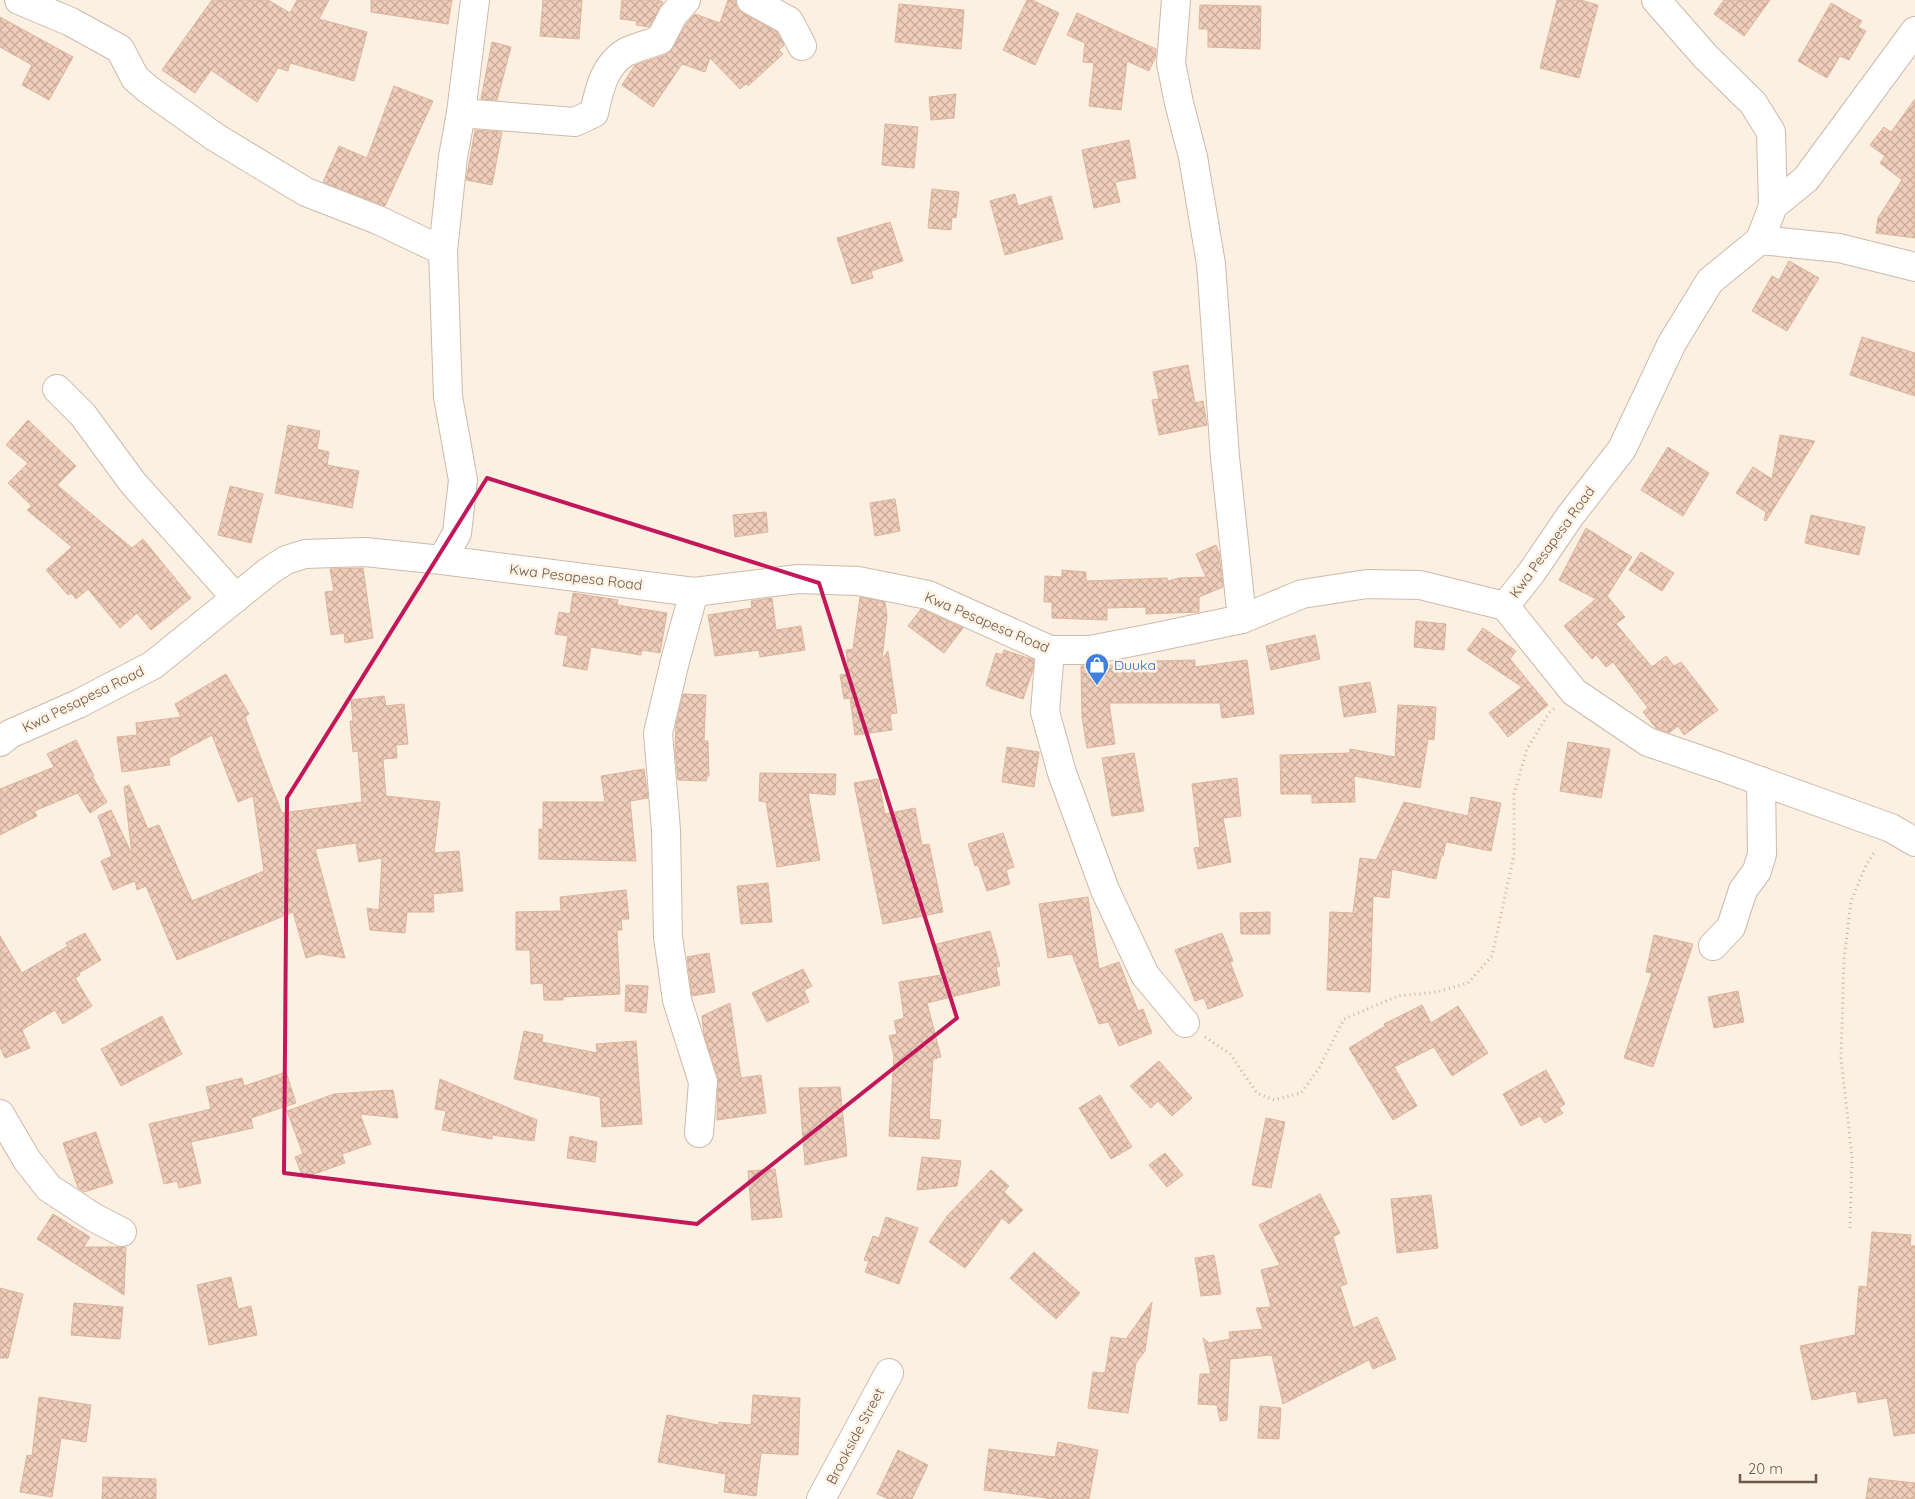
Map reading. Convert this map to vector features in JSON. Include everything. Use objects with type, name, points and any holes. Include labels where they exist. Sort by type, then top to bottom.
[{"type":"street","points":[[19,0],[72,22],[120,49],[135,78],[150,90],[215,137],[306,192],[378,220],[443,251]]},
{"type":"street","points":[[442,560],[457,533],[463,480],[448,397],[443,251],[453,157],[461,113],[476,0]]},
{"type":"street","points":[[461,113],[575,122],[594,113],[598,91],[608,68],[626,52],[660,40],[673,15],[686,0]]},
{"type":"street","points":[[751,0],[789,21],[802,46]]},
{"type":"street","points":[[1176,0],[1171,63],[1178,103],[1192,157],[1210,264],[1225,457],[1242,619]]},
{"type":"street","points":[[1656,0],[1706,57],[1753,103],[1771,132],[1773,206],[1760,240],[1838,248],[1915,267]]},
{"type":"street","points":[[1773,206],[1806,180],[1915,31]]},
{"type":"street","name":"Kwa Pesapesa Road","points":[[0,742],[10,734],[78,704],[153,666],[269,571],[286,560],[305,554],[365,552],[694,592],[798,579],[858,581],[928,595],[1050,650],[1090,650],[1242,619],[1302,594],[1367,584],[1420,585],[1505,606],[1532,572],[1570,516],[1622,449],[1672,343],[1710,281],[1760,240]]},
{"type":"street","points":[[57,389],[83,415],[134,483],[236,598]]},
{"type":"street","points":[[694,592],[675,660],[658,733],[666,830],[668,937],[677,1000],[703,1082],[699,1133]]},
{"type":"street","points":[[1505,606],[1574,692],[1648,742],[1891,828],[1915,842]]},
{"type":"street","points":[[1050,650],[1045,712],[1062,773],[1105,890],[1145,974],[1185,1023]]},
{"type":"street","points":[[1714,946],[1731,927],[1743,890],[1757,871],[1762,854],[1761,781]]},
{"type":"street","points":[[0,1114],[27,1160],[49,1188],[93,1217],[122,1232]]},
{"type":"street","name":"Brookside Street","points":[[821,1499],[889,1374]]},
{"type":"path","points":[[1185,1023],[1230,1054],[1257,1093],[1274,1100],[1301,1092],[1319,1068],[1344,1018],[1398,996],[1437,992],[1468,983],[1492,956],[1514,855],[1514,794],[1527,749],[1549,713],[1574,692]]},
{"type":"path","points":[[1850,1228],[1852,1157],[1842,1058],[1844,959],[1851,901],[1866,865],[1891,828]]},
{"type":"highlighted area","points":[[487,478],[819,583],[957,1018],[697,1224],[284,1173],[287,798]]},
{"type":"building","points":[[212,0],[268,0],[290,13],[297,0],[329,0],[319,19],[367,32],[354,81],[290,63],[288,71],[278,68],[257,102],[211,70],[195,93],[162,70]]},
{"type":"building","points":[[371,0],[452,0],[448,24],[371,12]]},
{"type":"building","points":[[543,0],[582,0],[579,39],[540,36]]},
{"type":"building","points":[[622,0],[658,0],[663,2],[649,27],[636,25],[637,21],[620,19]]},
{"type":"building","points":[[728,0],[735,0],[737,8],[743,13],[777,32],[784,45],[779,50],[783,54],[748,86],[746,84],[740,89],[710,58],[705,72],[682,64],[653,107],[622,85],[635,65],[665,55],[673,48],[686,24],[695,14],[720,23]]},
{"type":"building","points":[[1027,0],[1032,0],[1059,13],[1035,65],[1003,50]]},
{"type":"building","points":[[1557,0],[1580,0],[1598,5],[1579,78],[1540,68]]},
{"type":"building","points":[[1724,0],[1770,0],[1744,36],[1714,14]]},
{"type":"building","points":[[1831,3],[1862,21],[1858,27],[1866,31],[1849,60],[1840,56],[1827,78],[1798,61]]},
{"type":"building","points":[[899,4],[964,10],[961,49],[895,42]]},
{"type":"building","points":[[1200,5],[1261,6],[1260,49],[1208,47],[1208,29],[1199,29]]},
{"type":"building","points":[[1077,13],[1156,49],[1156,56],[1149,71],[1127,61],[1121,110],[1089,106],[1094,63],[1083,62],[1085,43],[1067,35]]},
{"type":"building","points":[[0,17],[73,57],[49,100],[22,85],[32,65],[0,47]]},
{"type":"building","points":[[492,42],[511,47],[497,100],[481,99]]},
{"type":"building","points":[[394,86],[433,101],[385,206],[323,182],[339,146],[367,158]]},
{"type":"building","points":[[956,94],[954,118],[931,120],[929,97]]},
{"type":"building","points":[[1915,99],[1915,238],[1876,233],[1878,218],[1902,180],[1880,163],[1885,156],[1870,145],[1884,127],[1891,132]]},
{"type":"building","points":[[885,124],[918,127],[914,168],[882,165]]},
{"type":"building","points":[[475,130],[502,132],[492,185],[466,180]]},
{"type":"building","points":[[1129,140],[1136,178],[1115,182],[1120,202],[1094,208],[1082,150]]},
{"type":"building","points":[[932,189],[959,192],[956,218],[952,217],[951,230],[928,228]]},
{"type":"building","points":[[1015,194],[1018,206],[1051,196],[1063,239],[1005,255],[990,201]]},
{"type":"building","points":[[890,222],[903,261],[871,271],[873,278],[852,284],[837,238]]},
{"type":"building","points":[[1789,261],[1819,278],[1787,331],[1752,311],[1772,276],[1779,280]]},
{"type":"building","points":[[1862,337],[1915,353],[1915,396],[1850,375]]},
{"type":"building","points":[[1188,365],[1195,403],[1203,401],[1207,425],[1159,435],[1152,400],[1159,399],[1153,372]]},
{"type":"building","points":[[28,420],[76,466],[57,485],[132,548],[143,539],[191,598],[151,630],[137,613],[120,628],[88,589],[76,599],[71,593],[68,595],[46,570],[72,547],[27,510],[32,506],[8,483],[28,463],[6,445]]},
{"type":"building","points":[[288,425],[320,431],[317,449],[329,452],[327,465],[359,471],[352,508],[275,493]]},
{"type":"building","points":[[1780,435],[1815,441],[1766,521],[1764,520],[1766,512],[1736,493],[1753,467],[1772,479]]},
{"type":"building","points":[[1668,447],[1709,473],[1683,516],[1641,490]]},
{"type":"building","points":[[230,486],[263,494],[251,543],[218,535]]},
{"type":"building","points":[[895,499],[900,531],[875,536],[870,503]]},
{"type":"building","points":[[766,512],[768,532],[735,537],[733,515]]},
{"type":"building","points":[[1811,515],[1865,527],[1859,555],[1805,543]]},
{"type":"building","points":[[1586,528],[1632,557],[1607,596],[1625,617],[1616,624],[1652,667],[1666,656],[1674,666],[1681,662],[1718,710],[1684,735],[1678,726],[1669,733],[1656,728],[1643,712],[1648,708],[1613,662],[1606,667],[1596,655],[1592,659],[1564,626],[1596,599],[1559,580]]},
{"type":"building","points":[[1216,545],[1219,553],[1223,587],[1199,597],[1199,612],[1146,614],[1146,607],[1107,608],[1107,620],[1052,618],[1052,602],[1044,602],[1045,576],[1062,577],[1062,570],[1086,572],[1086,581],[1167,578],[1168,581],[1179,578],[1206,577],[1196,554]]},
{"type":"building","points":[[1641,552],[1674,573],[1662,591],[1629,570]]},
{"type":"building","points":[[363,568],[373,638],[345,643],[344,633],[331,635],[325,592],[334,591],[330,569]]},
{"type":"building","points":[[573,593],[618,600],[617,605],[667,613],[660,653],[642,650],[641,655],[591,647],[587,670],[563,666],[568,636],[555,634],[559,612],[570,614]]},
{"type":"building","points":[[860,597],[885,602],[887,616],[882,659],[888,651],[897,713],[890,714],[892,730],[855,735],[850,698],[844,699],[840,675],[849,674],[846,650],[853,649]]},
{"type":"building","points":[[772,598],[776,630],[801,626],[805,650],[760,657],[759,650],[715,656],[708,615],[752,608],[751,601]]},
{"type":"building","points":[[921,609],[963,628],[944,653],[908,626]]},
{"type":"building","points":[[1416,621],[1446,624],[1444,650],[1414,647]]},
{"type":"building","points":[[1483,628],[1516,651],[1510,659],[1548,705],[1508,737],[1489,713],[1522,687],[1467,650]]},
{"type":"building","points":[[1315,635],[1320,659],[1271,670],[1266,646]]},
{"type":"building","points":[[1004,650],[1034,660],[1033,670],[1023,699],[986,685],[996,653],[1002,655]]},
{"type":"building","points":[[1195,660],[1195,667],[1247,660],[1254,714],[1222,718],[1220,703],[1109,703],[1115,744],[1087,748],[1082,717],[1081,666],[1155,664],[1155,661]]},
{"type":"building","points":[[226,674],[249,714],[245,717],[282,813],[362,802],[358,751],[353,752],[350,721],[353,721],[351,700],[384,696],[386,706],[404,704],[408,744],[396,745],[397,758],[383,759],[386,796],[440,802],[434,853],[459,851],[463,891],[433,894],[434,912],[407,912],[405,933],[370,930],[367,908],[379,910],[382,858],[359,862],[356,843],[315,849],[345,958],[319,954],[306,958],[293,912],[177,960],[146,886],[137,890],[135,881],[113,890],[101,861],[112,856],[98,816],[111,810],[132,854],[124,787],[129,785],[148,829],[159,825],[192,901],[264,871],[253,796],[238,802],[212,735],[169,758],[170,765],[122,772],[117,737],[137,735],[136,723],[181,717],[175,704]]},
{"type":"building","points":[[1370,682],[1376,712],[1344,717],[1339,687]]},
{"type":"building","points":[[683,694],[706,695],[704,741],[708,741],[709,776],[707,776],[706,781],[678,780],[675,750],[676,724]]},
{"type":"building","points":[[1398,705],[1436,707],[1434,740],[1428,739],[1420,788],[1354,776],[1355,802],[1312,803],[1312,794],[1281,794],[1280,755],[1350,753],[1350,749],[1395,757]]},
{"type":"building","points":[[76,740],[94,776],[92,776],[107,802],[90,813],[78,793],[34,811],[37,816],[0,835],[0,789],[54,767],[47,754]]},
{"type":"building","points":[[1568,742],[1610,749],[1601,798],[1560,791]]},
{"type":"building","points":[[1007,747],[1039,752],[1034,787],[1002,782]]},
{"type":"building","points":[[1134,753],[1144,811],[1112,816],[1102,758]]},
{"type":"building","points":[[644,769],[648,798],[630,801],[636,861],[539,859],[539,829],[543,829],[543,802],[605,802],[601,776]]},
{"type":"building","points":[[760,773],[836,774],[835,795],[808,793],[820,860],[777,867],[766,802],[759,801]]},
{"type":"building","points":[[1237,778],[1241,816],[1223,818],[1231,862],[1198,869],[1194,848],[1200,847],[1192,784]]},
{"type":"building","points":[[878,779],[885,814],[915,808],[922,845],[929,844],[943,912],[883,924],[854,783]]},
{"type":"building","points":[[1471,797],[1501,803],[1491,851],[1446,842],[1436,879],[1392,869],[1389,898],[1373,896],[1370,992],[1327,990],[1330,912],[1353,913],[1360,858],[1376,860],[1404,802],[1468,816]]},
{"type":"building","points":[[1003,833],[1014,867],[1006,870],[1010,884],[987,891],[978,865],[975,866],[968,844]]},
{"type":"building","points":[[768,883],[772,922],[741,924],[737,886]]},
{"type":"building","points":[[626,890],[629,919],[621,919],[622,930],[617,930],[620,994],[544,1000],[543,983],[531,984],[530,950],[516,950],[516,912],[561,911],[560,897]]},
{"type":"building","points":[[1088,897],[1099,969],[1119,962],[1138,1011],[1143,1009],[1152,1033],[1119,1046],[1107,1018],[1108,1022],[1099,1024],[1072,954],[1048,958],[1039,904]]},
{"type":"building","points":[[1270,912],[1270,934],[1241,934],[1240,913]]},
{"type":"building","points":[[990,931],[1000,966],[996,967],[1000,985],[927,1003],[941,1057],[933,1059],[929,1119],[941,1120],[939,1139],[889,1136],[894,1056],[889,1036],[897,1034],[894,1021],[904,1018],[899,982],[941,975],[933,945]]},
{"type":"building","points":[[85,933],[101,960],[79,973],[80,975],[75,978],[92,1006],[63,1024],[55,1010],[22,1030],[30,1048],[5,1058],[0,1047],[0,936],[22,973],[68,946],[66,943]]},
{"type":"building","points":[[1222,933],[1233,961],[1230,962],[1243,996],[1208,1009],[1204,998],[1195,1001],[1175,950]]},
{"type":"building","points":[[1654,935],[1693,944],[1653,1067],[1624,1058],[1652,973],[1646,972]]},
{"type":"building","points":[[709,953],[715,992],[692,996],[687,957]]},
{"type":"building","points":[[803,969],[812,986],[804,990],[809,1002],[767,1022],[752,993]]},
{"type":"building","points":[[626,985],[648,986],[646,1013],[625,1011]]},
{"type":"building","points":[[1738,991],[1744,1022],[1714,1028],[1708,997]]},
{"type":"building","points":[[730,1003],[741,1078],[761,1075],[766,1113],[717,1120],[718,1078],[704,1035],[702,1016]]},
{"type":"building","points":[[1422,1005],[1431,1023],[1458,1006],[1488,1053],[1452,1076],[1434,1047],[1394,1067],[1417,1106],[1393,1120],[1349,1048],[1385,1026],[1384,1024]]},
{"type":"building","points":[[162,1016],[182,1054],[121,1086],[101,1049]]},
{"type":"building","points":[[524,1031],[543,1035],[542,1042],[597,1053],[596,1044],[636,1041],[642,1124],[602,1127],[600,1097],[514,1079]]},
{"type":"building","points":[[1159,1061],[1192,1098],[1172,1116],[1158,1101],[1151,1108],[1130,1086]]},
{"type":"building","points":[[1546,1070],[1565,1104],[1559,1108],[1563,1113],[1545,1123],[1540,1116],[1521,1126],[1503,1094]]},
{"type":"building","points":[[286,1072],[296,1103],[251,1118],[253,1128],[191,1142],[201,1183],[179,1188],[177,1181],[164,1184],[149,1124],[211,1109],[206,1087],[242,1078],[244,1086]]},
{"type":"building","points":[[440,1079],[537,1120],[534,1141],[492,1135],[492,1139],[442,1130],[446,1111],[435,1109]]},
{"type":"building","points":[[840,1087],[847,1156],[805,1165],[799,1088]]},
{"type":"building","points":[[393,1090],[398,1118],[360,1114],[371,1144],[342,1154],[345,1163],[303,1178],[295,1157],[303,1154],[287,1111],[334,1094]]},
{"type":"building","points":[[1100,1095],[1132,1147],[1111,1159],[1079,1108]]},
{"type":"building","points":[[1266,1118],[1285,1122],[1271,1188],[1252,1185]]},
{"type":"building","points":[[96,1132],[113,1183],[84,1192],[78,1188],[63,1143]]},
{"type":"building","points":[[570,1136],[597,1142],[595,1162],[567,1158]]},
{"type":"building","points":[[1165,1153],[1183,1175],[1167,1187],[1149,1165]]},
{"type":"building","points":[[922,1157],[961,1161],[957,1186],[917,1190]]},
{"type":"building","points":[[775,1169],[782,1217],[752,1220],[748,1171]]},
{"type":"building","points":[[991,1170],[1009,1186],[1004,1192],[1023,1210],[1009,1224],[1002,1218],[965,1268],[929,1242],[948,1215]]},
{"type":"building","points":[[1320,1194],[1340,1233],[1333,1237],[1347,1284],[1340,1286],[1353,1328],[1377,1317],[1396,1359],[1373,1369],[1369,1360],[1283,1404],[1272,1355],[1230,1359],[1227,1420],[1220,1421],[1217,1405],[1198,1404],[1200,1374],[1211,1374],[1203,1338],[1209,1343],[1230,1339],[1229,1332],[1263,1329],[1256,1308],[1271,1307],[1261,1270],[1280,1265],[1259,1225]]},
{"type":"building","points":[[1431,1195],[1438,1248],[1397,1253],[1391,1199]]},
{"type":"building","points":[[53,1214],[90,1237],[84,1247],[126,1247],[124,1295],[37,1239]]},
{"type":"building","points":[[886,1217],[918,1228],[899,1284],[865,1272],[869,1261],[864,1260],[873,1236],[879,1238]]},
{"type":"building","points":[[1872,1232],[1911,1235],[1910,1246],[1915,1246],[1915,1433],[1894,1436],[1887,1398],[1858,1403],[1856,1391],[1812,1400],[1800,1346],[1855,1335],[1859,1286],[1867,1287]]},
{"type":"building","points":[[1034,1252],[1080,1293],[1056,1319],[1010,1278]]},
{"type":"building","points":[[1214,1255],[1221,1294],[1201,1296],[1195,1258]]},
{"type":"building","points":[[231,1277],[238,1309],[251,1306],[257,1335],[209,1345],[197,1285]]},
{"type":"building","points":[[0,1288],[23,1294],[8,1358],[0,1358]]},
{"type":"building","points":[[1152,1302],[1145,1351],[1136,1363],[1128,1413],[1088,1408],[1093,1372],[1105,1373],[1111,1337],[1126,1339]]},
{"type":"building","points":[[74,1303],[123,1307],[120,1339],[71,1335]]},
{"type":"building","points":[[753,1395],[800,1398],[798,1455],[761,1453],[756,1496],[724,1492],[726,1474],[658,1462],[667,1415],[718,1425],[719,1422],[751,1425]]},
{"type":"building","points":[[39,1397],[91,1405],[86,1442],[61,1438],[52,1497],[20,1492],[27,1455],[32,1456]]},
{"type":"building","points":[[1260,1406],[1281,1408],[1279,1439],[1258,1438]]},
{"type":"building","points":[[1058,1442],[1098,1450],[1089,1499],[1047,1499],[984,1490],[989,1449],[1055,1457]]},
{"type":"building","points":[[898,1450],[928,1465],[912,1499],[889,1499],[877,1494]]},
{"type":"building","points":[[103,1477],[156,1479],[156,1499],[102,1499]]},
{"type":"building","points":[[1869,1478],[1915,1483],[1915,1499],[1866,1499]]},
{"type":"place","name":"Duuka","points":[[1097,686]]}]
